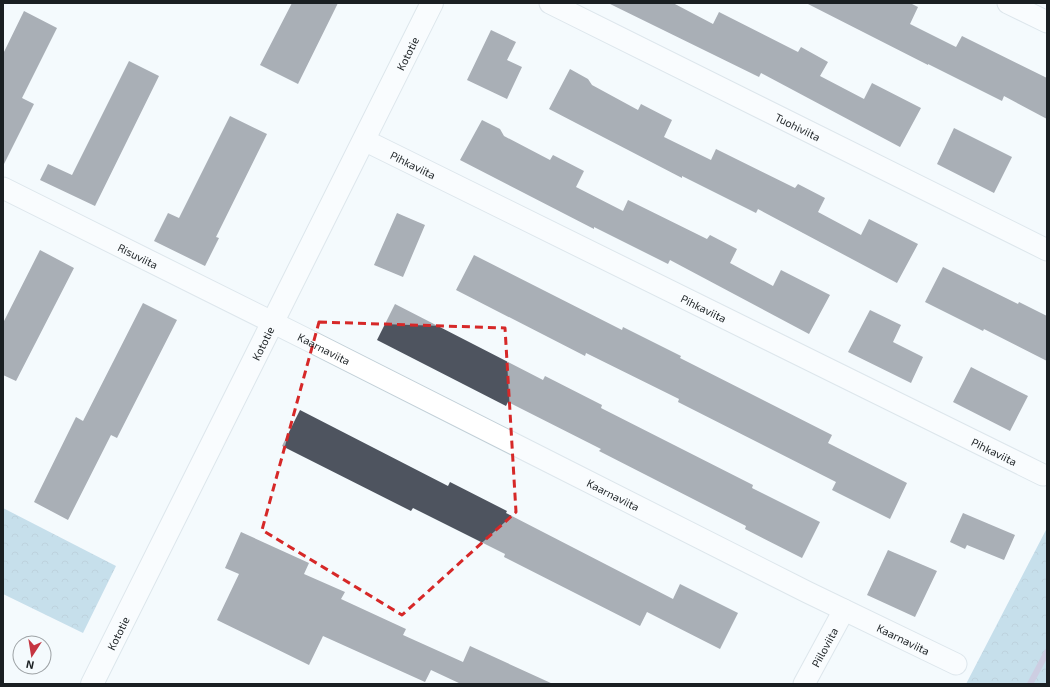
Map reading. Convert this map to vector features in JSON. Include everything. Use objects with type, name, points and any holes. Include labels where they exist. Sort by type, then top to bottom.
[{"type":"street","name":"Kototie","points":[[92,684],[432,3]]},
{"type":"street","name":"Tuohiviita","points":[[550,3],[1047,250]]},
{"type":"street","points":[[1008,3],[1047,22]]},
{"type":"street","name":"Pihkaviita","points":[[364,140],[1043,475]]},
{"type":"street","name":"Risuviita","points":[[3,188],[272,323]]},
{"type":"street","name":"Kaarnaviita","points":[[272,323],[844,610],[956,664]]},
{"type":"street","name":"Piiloviita","points":[[804,684],[844,610]]},
{"type":"highlighted area","points":[[319,322],[505,328],[516,512],[402,615],[262,530]]},
{"type":"green space","points":[[3,508],[116,566],[83,633],[3,594]]},
{"type":"green space","points":[[1047,528],[1047,684],[966,684]]},
{"type":"building","points":[[292,3],[338,3],[298,84],[260,65]]},
{"type":"building","points":[[608,3],[673,3],[713,24],[719,12],[798,52],[801,47],[828,62],[820,76],[864,99],[872,83],[921,108],[900,147],[761,73],[759,77]]},
{"type":"building","points":[[806,3],[910,3],[918,7],[910,24],[956,47],[962,36],[1047,78],[1047,119],[1004,96],[1002,101]]},
{"type":"building","points":[[24,11],[57,28],[22,98],[34,104],[3,166],[3,54]]},
{"type":"building","points":[[491,30],[516,42],[507,60],[522,67],[507,99],[467,80]]},
{"type":"building","points":[[129,61],[159,76],[95,206],[40,180],[48,164],[72,175]]},
{"type":"building","points":[[570,69],[588,79],[592,85],[638,110],[641,104],[672,120],[664,137],[711,160],[716,149],[795,188],[798,184],[825,198],[818,212],[861,235],[869,219],[918,244],[897,283],[758,209],[756,213],[682,176],[682,178],[549,109]]},
{"type":"building","points":[[230,116],[267,134],[216,237],[219,238],[205,266],[154,241],[168,213],[179,218]]},
{"type":"building","points":[[482,120],[500,129],[504,136],[550,160],[553,155],[584,171],[576,187],[623,211],[628,200],[707,239],[710,235],[737,249],[730,263],[773,286],[781,270],[830,295],[809,334],[670,260],[668,264],[594,227],[594,229],[460,160]]},
{"type":"building","points":[[954,128],[1012,157],[994,193],[937,164]]},
{"type":"building","points":[[397,213],[425,225],[403,277],[374,265]]},
{"type":"building","points":[[40,250],[74,268],[16,381],[3,375],[3,323]]},
{"type":"building","points":[[474,255],[622,330],[623,327],[681,356],[680,358],[832,435],[828,443],[907,483],[890,519],[832,490],[836,482],[678,402],[679,399],[586,353],[585,356],[456,290]]},
{"type":"building","points":[[943,267],[1018,304],[1019,302],[1047,316],[1047,361],[984,329],[983,331],[925,302]]},
{"type":"building","points":[[143,303],[177,320],[117,438],[111,435],[68,520],[34,502],[76,417],[83,421]]},
{"type":"building","points":[[395,304],[543,380],[545,376],[602,405],[601,408],[753,485],[752,488],[820,522],[802,558],[745,529],[746,526],[599,451],[601,449],[508,402],[506,406],[377,340]]},
{"type":"building","points":[[870,310],[901,325],[893,342],[923,357],[911,383],[848,352]]},
{"type":"building","points":[[971,367],[1028,396],[1010,431],[953,402]]},
{"type":"building","points":[[300,410],[448,486],[450,482],[507,511],[506,513],[673,599],[680,584],[738,613],[720,649],[647,612],[640,626],[504,557],[505,554],[413,508],[411,511],[282,446]]},
{"type":"building","points":[[963,513],[1015,535],[1004,560],[967,545],[965,549],[950,542]]},
{"type":"building","points":[[241,532],[309,563],[304,574],[345,592],[341,599],[406,629],[403,635],[463,662],[470,646],[553,684],[461,684],[431,670],[425,682],[323,636],[309,665],[217,620],[239,574],[225,568]]},
{"type":"building","points":[[888,550],[937,571],[915,617],[867,595]]},
{"type":"waterway","points":[[1030,684],[1047,652]]}]
